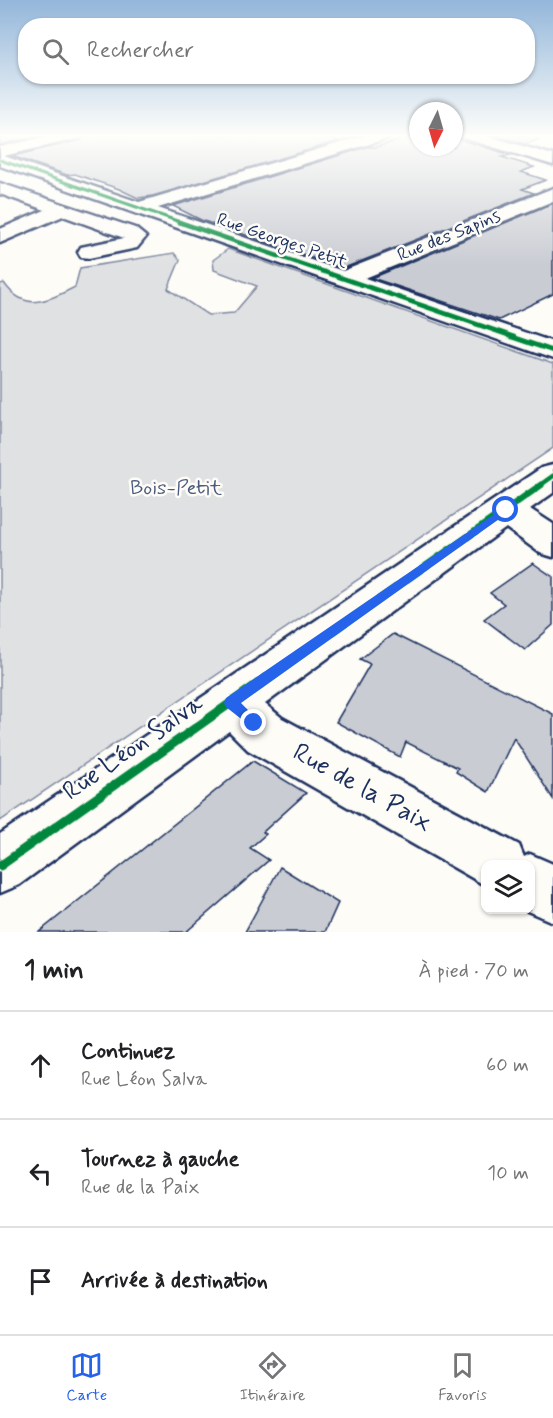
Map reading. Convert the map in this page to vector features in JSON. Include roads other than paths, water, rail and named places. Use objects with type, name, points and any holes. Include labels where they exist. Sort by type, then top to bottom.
[{"type":"street","name":"Rue Georges Petit","points":[[54,178],[553,351]]},
{"type":"street","points":[[139,208],[238,178]]},
{"type":"street","points":[[0,188],[128,232],[136,237],[130,244],[89,252]]},
{"type":"street","name":"Rue des Sapins","points":[[345,278],[553,194]]},
{"type":"street","points":[[0,237],[61,210]]},
{"type":"street","name":"Rue Léon Salva","points":[[0,866],[553,476]]},
{"type":"street","points":[[506,510],[553,543]]},
{"type":"street","name":"Rue de la Paix","points":[[231,703],[265,734],[493,860]]},
{"type":"street","points":[[535,884],[553,894]]},
{"type":"park label","name":"Bois-Petit","points":[[176,488]]}]
